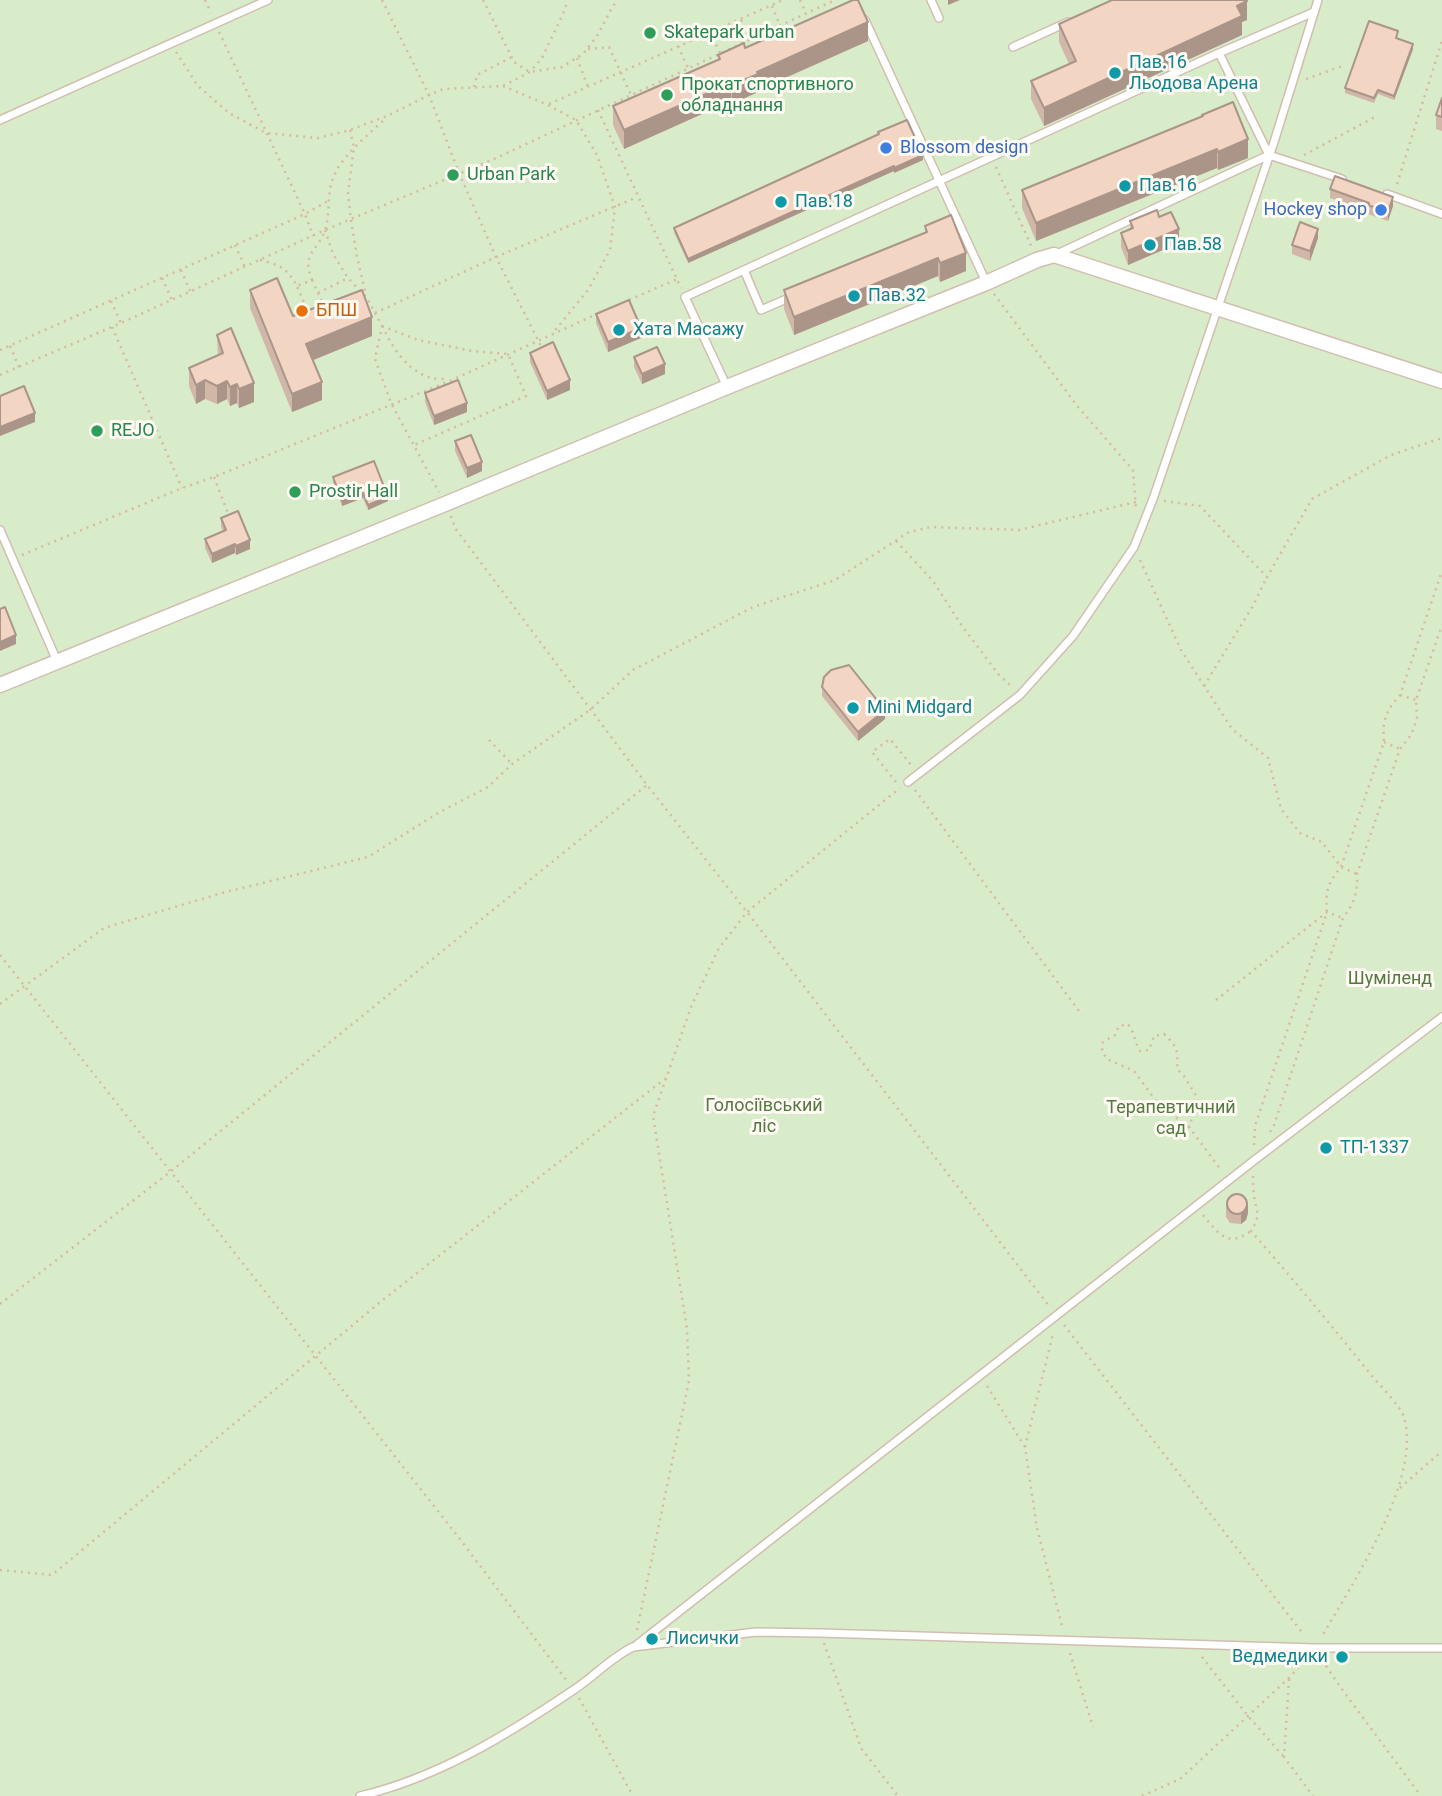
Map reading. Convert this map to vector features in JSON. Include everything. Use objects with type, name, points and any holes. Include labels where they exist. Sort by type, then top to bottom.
[{"type":"street","points":[[0,685],[1054,255],[1442,382]]},
{"type":"lane","points":[[0,120],[268,0]]},
{"type":"lane","points":[[931,0],[939,18]]},
{"type":"lane","points":[[908,782],[1020,695],[1073,636],[1134,547],[1153,499],[1269,155],[1318,0]]},
{"type":"lane","points":[[727,387],[685,297],[1314,12]]},
{"type":"lane","points":[[862,13],[986,283]]},
{"type":"lane","points":[[1013,47],[1070,21]]},
{"type":"lane","points":[[1219,53],[1269,155]]},
{"type":"lane","points":[[1054,255],[1269,155],[1354,183]]},
{"type":"lane","points":[[1380,192],[1442,214]]},
{"type":"lane","points":[[945,227],[957,222]]},
{"type":"lane","points":[[744,270],[761,310],[798,293]]},
{"type":"lane","points":[[0,530],[57,662]]},
{"type":"lane","points":[[360,1796],[390,1789],[472,1753],[575,1690],[618,1654],[634,1647],[1252,1162],[1442,1017]]},
{"type":"lane","points":[[634,1647],[756,1632],[1315,1648],[1442,1648]]},
{"type":"path","points":[[205,0],[313,236]]},
{"type":"path","points":[[382,0],[429,94],[459,173],[496,257],[545,353]]},
{"type":"path","points":[[483,0],[514,62],[530,72]]},
{"type":"path","points":[[530,72],[542,58],[568,0]]},
{"type":"path","points":[[503,86],[530,72],[562,67],[577,58],[597,36],[618,0]]},
{"type":"path","points":[[548,105],[783,0]]},
{"type":"path","points":[[800,0],[806,13]]},
{"type":"path","points":[[0,375],[459,173],[835,0]]},
{"type":"path","points":[[771,5],[780,25]]},
{"type":"path","points":[[741,19],[750,39]]},
{"type":"path","points":[[710,32],[720,53]]},
{"type":"path","points":[[1392,196],[1442,41]]},
{"type":"path","points":[[170,44],[198,86],[229,113],[267,133],[318,138],[387,116],[443,89],[474,86],[503,86],[576,120],[597,155],[615,207],[610,250],[588,290],[551,335]]},
{"type":"path","points":[[678,46],[688,68]]},
{"type":"path","points":[[587,49],[609,47],[631,95]]},
{"type":"path","points":[[474,86],[477,75],[512,57]]},
{"type":"path","points":[[577,58],[588,87]]},
{"type":"path","points":[[1292,84],[1345,65]]},
{"type":"path","points":[[597,110],[685,297]]},
{"type":"path","points":[[367,298],[348,278],[333,254],[325,230],[328,201],[334,175],[355,147],[387,116]]},
{"type":"path","points":[[1292,162],[1375,117]]},
{"type":"path","points":[[350,130],[355,147],[348,193],[357,257],[367,298],[394,350],[410,366],[431,377],[452,380]]},
{"type":"path","points":[[992,157],[1037,260]]},
{"type":"path","points":[[375,313],[496,257],[637,198]]},
{"type":"path","points":[[0,350],[305,214],[328,201]]},
{"type":"path","points":[[325,230],[310,253],[307,269],[325,310]]},
{"type":"path","points":[[235,245],[244,267]]},
{"type":"path","points":[[260,260],[278,264],[290,274],[297,286],[305,305],[290,312]]},
{"type":"path","points":[[181,270],[190,291]]},
{"type":"path","points":[[162,278],[172,300]]},
{"type":"path","points":[[318,293],[348,278]]},
{"type":"path","points":[[626,301],[677,279]]},
{"type":"path","points":[[297,286],[312,280]]},
{"type":"path","points":[[986,283],[1078,407],[1133,470],[1136,513]]},
{"type":"path","points":[[111,300],[121,323]]},
{"type":"path","points":[[12,560],[181,488],[452,380],[601,312]]},
{"type":"path","points":[[382,326],[418,340],[472,351],[508,354]]},
{"type":"path","points":[[382,326],[375,359],[391,404],[445,504],[455,528],[647,785],[1283,1611],[1315,1648],[1341,1688],[1421,1796]]},
{"type":"path","points":[[112,327],[181,488]]},
{"type":"path","points":[[9,346],[19,367]]},
{"type":"path","points":[[414,445],[526,396],[508,354]]},
{"type":"path","points":[[1204,686],[1254,604],[1312,499],[1391,455],[1442,438]]},
{"type":"path","points":[[214,477],[231,523]]},
{"type":"path","points":[[0,1004],[104,928],[222,893],[368,857],[439,813],[488,787],[512,764],[590,710],[633,670],[753,607],[835,580],[909,532],[931,527],[1019,530],[1153,499],[1200,506],[1267,577]]},
{"type":"path","points":[[896,541],[933,581],[962,626],[999,674],[1020,695]]},
{"type":"path","points":[[1134,547],[1181,650],[1232,729],[1268,758],[1281,809],[1300,832],[1322,842],[1341,867],[1357,874]]},
{"type":"path","points":[[1197,1207],[1218,1233],[1230,1240],[1240,1238],[1251,1231],[1257,1220],[1252,1162],[1255,1126],[1327,912],[1325,897],[1330,880],[1341,867],[1384,742],[1383,726],[1389,707],[1400,695],[1442,571]]},
{"type":"path","points":[[1269,1134],[1343,918],[1352,906],[1358,889],[1357,874],[1400,749],[1411,735],[1417,719],[1416,700],[1442,625]]},
{"type":"path","points":[[1400,695],[1416,700]]},
{"type":"path","points":[[634,1647],[689,1381],[687,1329],[653,1116],[691,1007],[719,948],[747,912],[901,788],[872,752],[890,738],[918,774]]},
{"type":"path","points":[[489,740],[512,764]]},
{"type":"path","points":[[1384,742],[1400,749]]},
{"type":"path","points":[[908,782],[1082,1015]]},
{"type":"path","points":[[0,1304],[170,1172],[647,785]]},
{"type":"path","points":[[1327,912],[1343,918]]},
{"type":"path","points":[[1216,1000],[1327,912]]},
{"type":"path","points":[[0,954],[456,1534],[575,1690],[633,1796]]},
{"type":"path","points":[[1189,1127],[1198,1099],[1177,1069],[1178,1051],[1174,1044],[1164,1034],[1154,1036],[1149,1050],[1140,1051],[1134,1041],[1134,1032],[1128,1024],[1119,1026],[1115,1035],[1103,1042],[1102,1051],[1107,1059],[1134,1071],[1159,1105],[1189,1127],[1221,1171],[1231,1180]]},
{"type":"path","points":[[0,1570],[52,1575],[384,1299],[666,1078]]},
{"type":"path","points":[[1142,1796],[1180,1779],[1289,1678],[1315,1648],[1374,1545],[1398,1490],[1407,1451],[1404,1415],[1317,1307],[1251,1231]]},
{"type":"path","points":[[1025,1447],[1057,1316]]},
{"type":"path","points":[[981,1376],[1025,1447],[1038,1528],[1066,1640],[1093,1727]]},
{"type":"path","points":[[1398,1490],[1442,1451]]},
{"type":"path","points":[[820,1633],[861,1748],[898,1796]]},
{"type":"path","points":[[1192,1644],[1313,1796]]},
{"type":"path","points":[[1284,1757],[1289,1678]]},
{"type":"green space","name":"Голосіївський ліс","points":[[0,0],[1442,0],[1442,1796],[0,1796]]},
{"type":"building","points":[[858,0],[868,22],[757,72],[758,74],[732,85],[731,83],[624,130],[613,106],[720,59],[718,55],[744,43],[745,48]]},
{"type":"building","name":"Пав.16 Льодова Арена","points":[[1112,0],[1247,1],[1237,6],[1242,16],[1044,108],[1031,81],[1076,61],[1059,24]]},
{"type":"building","points":[[1369,21],[1398,31],[1396,38],[1413,44],[1394,96],[1378,90],[1374,98],[1345,88]]},
{"type":"building","points":[[1442,98],[1442,117],[1436,115]]},
{"type":"building","points":[[1233,102],[1248,139],[1218,152],[1217,149],[1036,223],[1022,190]]},
{"type":"building","name":"Пав.18","points":[[907,120],[923,155],[688,259],[674,228]]},
{"type":"building","points":[[1335,176],[1393,197],[1388,212],[1330,189]]},
{"type":"building","points":[[1157,210],[1159,217],[1171,212],[1179,229],[1128,251],[1121,233],[1133,228],[1130,221]]},
{"type":"building","points":[[951,215],[966,253],[940,263],[938,258],[794,317],[784,290],[927,232],[925,226]]},
{"type":"building","points":[[1300,222],[1318,229],[1310,251],[1292,245]]},
{"type":"building","points":[[277,278],[293,316],[362,290],[372,317],[306,344],[322,382],[292,394],[250,290]]},
{"type":"building","name":"Хата Масажу","points":[[629,300],[641,328],[608,342],[596,314]]},
{"type":"building","points":[[231,328],[254,383],[239,389],[237,384],[230,387],[227,381],[217,386],[205,380],[196,385],[189,368],[223,353],[217,335]]},
{"type":"building","points":[[553,342],[570,380],[547,391],[530,353]]},
{"type":"building","points":[[657,347],[665,364],[642,374],[634,357]]},
{"type":"building","points":[[458,380],[467,403],[434,416],[425,393]]},
{"type":"building","points":[[24,386],[35,413],[0,427],[0,396]]},
{"type":"building","points":[[471,435],[482,462],[467,468],[455,441]]},
{"type":"building","points":[[374,461],[388,497],[368,505],[363,493],[342,501],[333,477]]},
{"type":"building","points":[[238,511],[250,540],[212,554],[205,539],[226,530],[221,518]]},
{"type":"building","points":[[5,607],[16,635],[0,642],[0,609]]},
{"type":"building","name":"Mini Midgard","points":[[849,665],[885,710],[858,732],[822,687],[824,677],[831,670]]},
{"type":"building","points":[[1233,1194],[1241,1194],[1247,1204],[1241,1214],[1233,1214],[1227,1208],[1227,1200]]},
{"type":"place","name":"Skatepark urban","points":[[650,33]]},
{"type":"place","name":"Пав.16 Льодова Арена","points":[[1115,73]]},
{"type":"place","name":"Прокат спортивного обладнання","points":[[667,95]]},
{"type":"place","name":"Blossom design","points":[[886,148]]},
{"type":"place","name":"Urban Park","points":[[453,175]]},
{"type":"place","name":"Пав.16","points":[[1125,186]]},
{"type":"place","name":"Пав.18","points":[[781,202]]},
{"type":"place","name":"Hockey shop","points":[[1381,210]]},
{"type":"place","name":"Пав.58","points":[[1150,245]]},
{"type":"place","name":"Пав.32","points":[[854,296]]},
{"type":"place","name":"БПШ","points":[[302,311]]},
{"type":"place","name":"Хата Масажу","points":[[619,330]]},
{"type":"place","name":"REJO","points":[[97,431]]},
{"type":"place","name":"Prostir Hall","points":[[295,492]]},
{"type":"place","name":"Mini Midgard","points":[[853,708]]},
{"type":"place","name":"ТП-1337","points":[[1326,1148]]},
{"type":"place","name":"Лисички","points":[[652,1639]]},
{"type":"place","name":"Ведмедики","points":[[1342,1657]]},
{"type":"park label","name":"Шуміленд","points":[[1390,979]]},
{"type":"park label","name":"Терапевтичний сад","points":[[1171,1118]]}]
